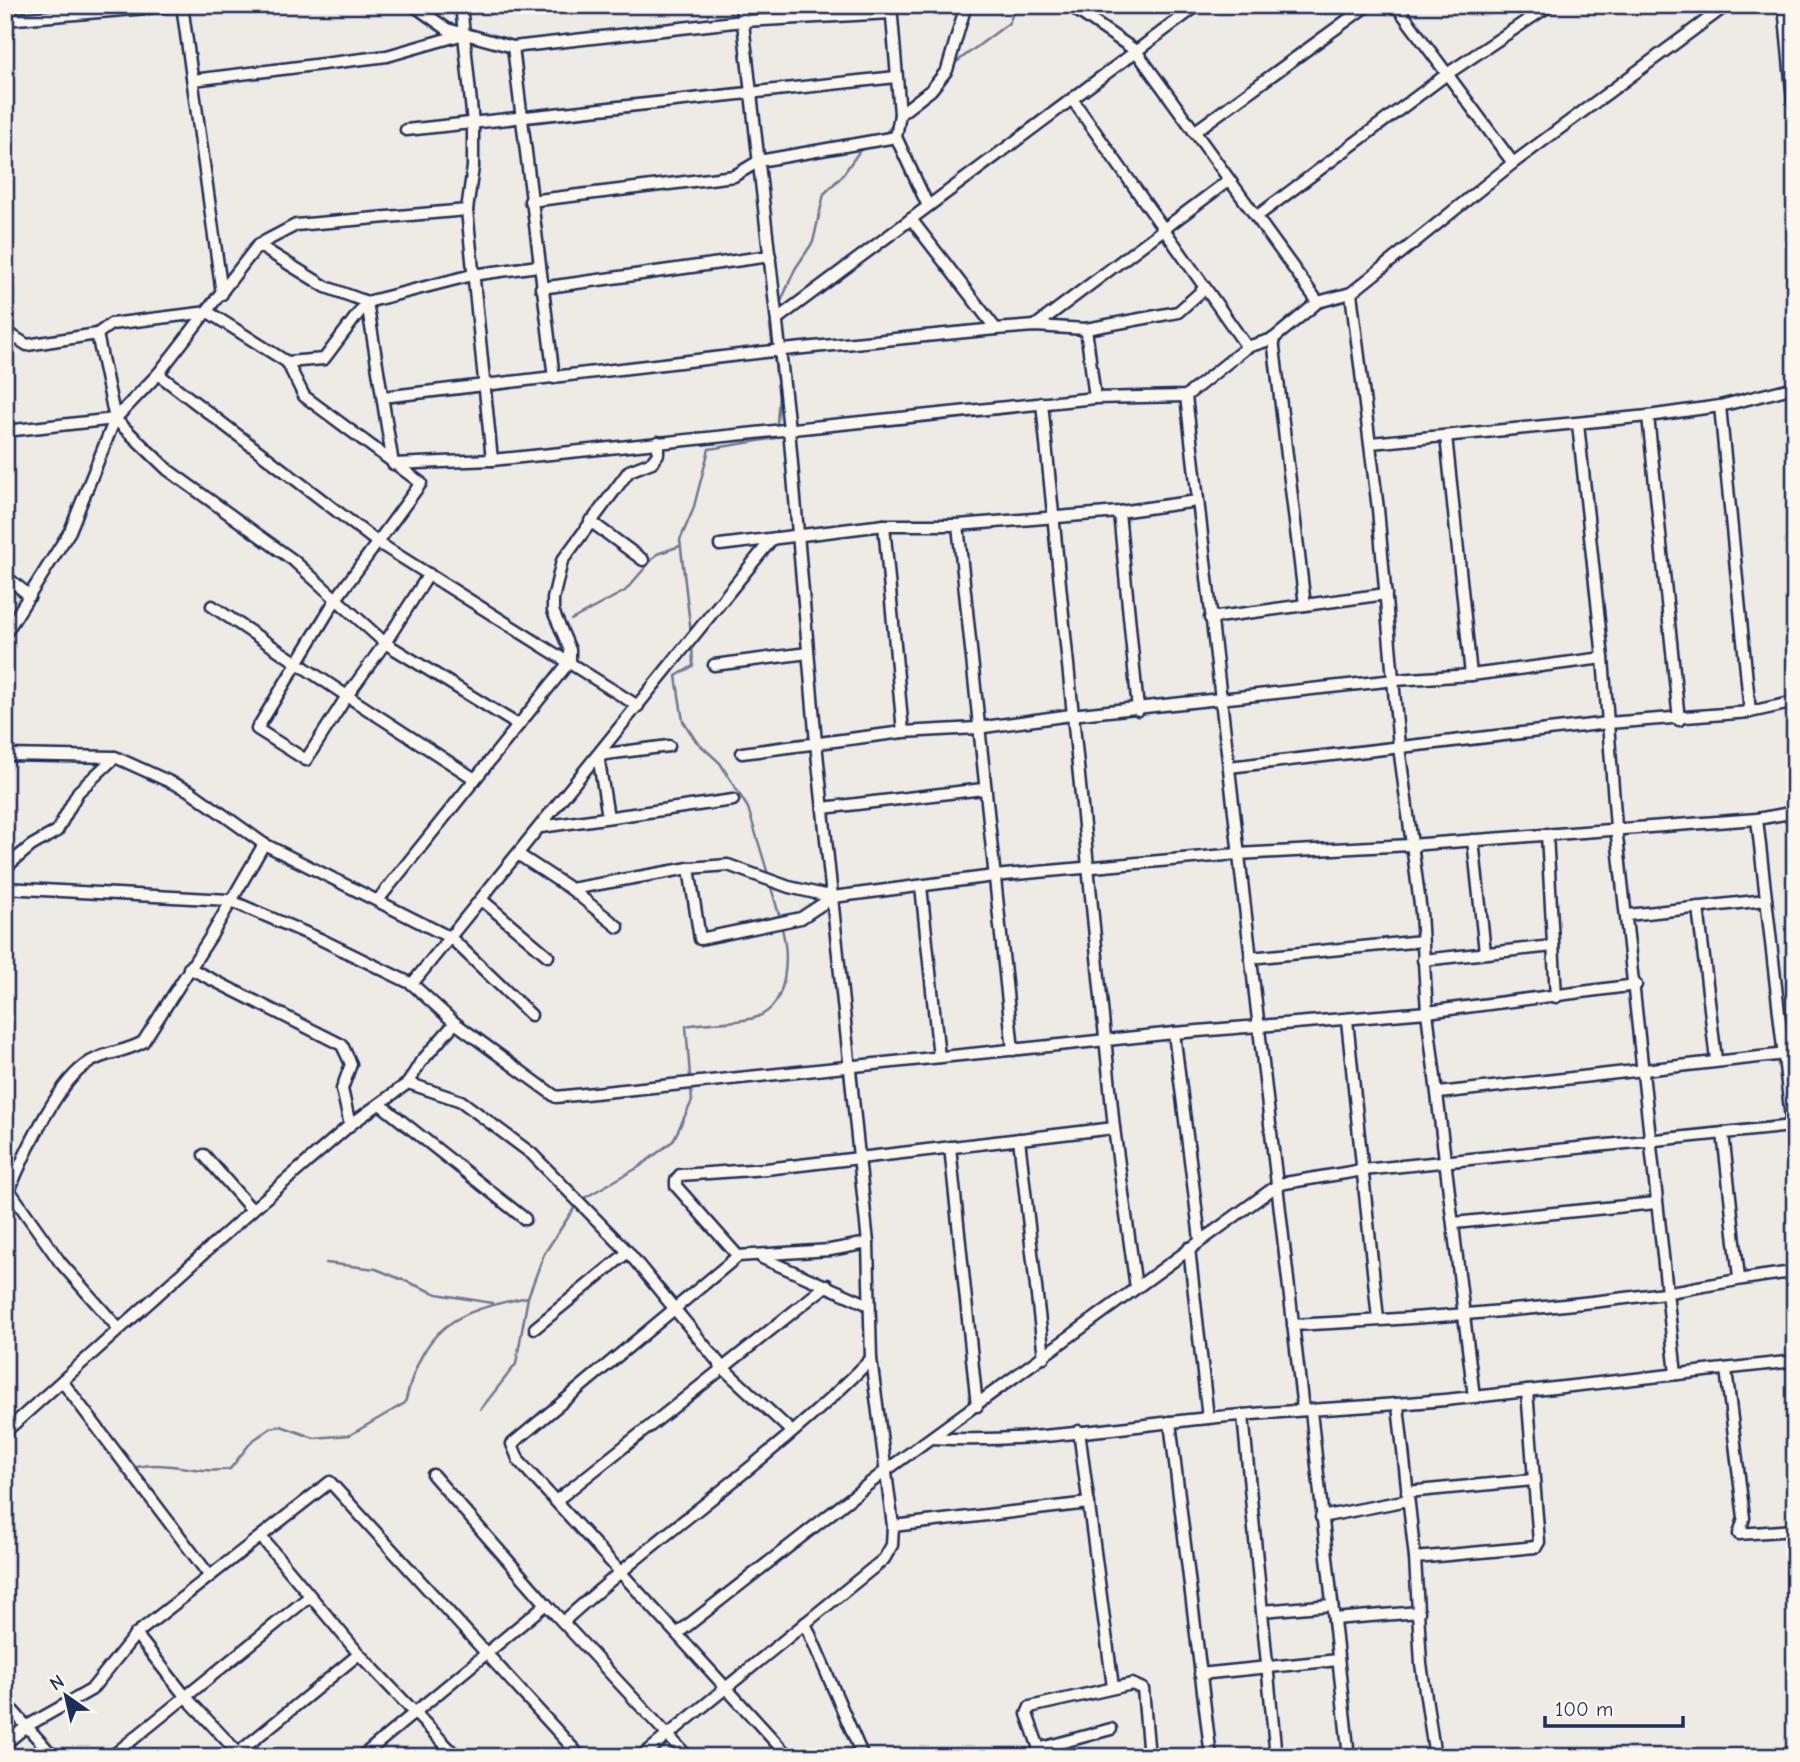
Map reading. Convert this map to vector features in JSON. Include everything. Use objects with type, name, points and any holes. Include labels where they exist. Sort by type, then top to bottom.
[{"type":"street","points":[[5,20],[182,5],[222,293]]},
{"type":"street","points":[[413,5],[447,29],[513,47],[743,21],[891,9],[900,114],[896,138],[929,206]]},
{"type":"street","points":[[461,5],[472,123],[473,167],[467,210],[492,460]]},
{"type":"street","points":[[641,1757],[884,1559],[892,1545],[888,1469],[871,1359],[868,1243],[816,743],[789,429],[741,5]]},
{"type":"street","points":[[900,114],[931,90],[947,70],[966,5]]},
{"type":"street","points":[[1069,5],[1136,51],[1318,302]]},
{"type":"street","points":[[777,319],[1198,5]]},
{"type":"street","points":[[1194,132],[1368,5]]},
{"type":"street","points":[[1396,5],[1513,163]]},
{"type":"street","points":[[1256,217],[1447,74],[1550,5]]},
{"type":"street","points":[[1786,5],[1795,101]]},
{"type":"street","points":[[393,464],[492,460],[1095,398],[1186,396],[1247,347],[1273,339],[1318,302],[1352,293],[1513,163],[1724,6]]},
{"type":"street","points":[[192,80],[387,56],[464,34]]},
{"type":"street","points":[[513,47],[538,266],[554,378]]},
{"type":"street","points":[[406,130],[895,77]]},
{"type":"street","points":[[1072,99],[1247,347]]},
{"type":"street","points":[[530,201],[734,176],[759,161],[896,138]]},
{"type":"street","points":[[1035,326],[1229,180]]},
{"type":"street","points":[[5,634],[70,531],[115,419],[158,374],[258,245],[296,225],[467,210]]},
{"type":"street","points":[[911,219],[996,330]]},
{"type":"street","points":[[258,245],[326,287],[367,302],[472,275],[538,266]]},
{"type":"street","points":[[541,288],[770,256]]},
{"type":"street","points":[[383,397],[781,351],[1035,326],[1086,329],[1178,312],[1205,288]]},
{"type":"street","points":[[1352,293],[1371,443],[1395,680],[1399,747],[1421,912],[1427,1012],[1474,1397]]},
{"type":"street","points":[[287,362],[324,359],[367,302]]},
{"type":"street","points":[[367,302],[393,464]]},
{"type":"street","points":[[5,331],[27,345],[97,334],[111,324],[208,312],[287,362],[304,396],[421,483],[336,599],[299,664],[257,729],[306,760],[429,574]]},
{"type":"street","points":[[1086,329],[1095,398]]},
{"type":"street","points":[[97,334],[115,419],[168,470],[293,561],[385,643],[518,724]]},
{"type":"street","points":[[1273,339],[1305,605]]},
{"type":"street","points":[[158,374],[377,542],[638,706]]},
{"type":"street","points":[[1371,443],[1648,416],[1720,406],[1795,387]]},
{"type":"street","points":[[1186,396],[1237,854],[1279,1184],[1293,1325],[1321,1517],[1349,1757]]},
{"type":"street","points":[[1042,404],[1051,517],[1114,1128],[1136,1288]]},
{"type":"street","points":[[1720,406],[1750,712]]},
{"type":"street","points":[[1648,416],[1679,720]]},
{"type":"street","points":[[5,431],[115,419]]},
{"type":"street","points":[[1578,424],[1603,658],[1616,827],[1636,985],[1665,1293],[1676,1374]]},
{"type":"street","points":[[1446,436],[1471,675]]},
{"type":"street","points":[[377,900],[570,661],[570,650],[558,625],[553,599],[562,561],[629,471],[652,462],[658,454],[658,442]]},
{"type":"street","points":[[720,545],[884,525],[958,525],[1119,512],[1197,501]]},
{"type":"street","points":[[1119,512],[1138,710]]},
{"type":"street","points":[[590,521],[643,560]]},
{"type":"street","points":[[884,525],[903,733]]},
{"type":"street","points":[[958,525],[983,789],[1013,1050]]},
{"type":"street","points":[[412,984],[772,539]]},
{"type":"street","points":[[5,576],[30,596]]},
{"type":"street","points":[[1210,618],[1386,594]]},
{"type":"street","points":[[212,606],[475,779]]},
{"type":"street","points":[[714,665],[808,653]]},
{"type":"street","points":[[743,753],[1395,680],[1471,675],[1603,658]]},
{"type":"street","points":[[1229,767],[1608,723],[1679,720],[1750,712],[1795,702]]},
{"type":"street","points":[[598,755],[669,746]]},
{"type":"street","points":[[5,755],[115,757],[190,791],[264,844],[451,938],[531,1015]]},
{"type":"street","points":[[598,755],[608,817]]},
{"type":"street","points":[[5,868],[31,846],[57,831],[78,792],[115,757]]},
{"type":"street","points":[[823,808],[983,789]]},
{"type":"street","points":[[541,827],[733,800]]},
{"type":"street","points":[[570,889],[690,868],[739,867],[789,887],[834,897],[994,876],[1237,854],[1410,845],[1757,818],[1795,812]]},
{"type":"street","points":[[1757,818],[1766,900],[1789,1053],[1791,1126],[1795,1154]]},
{"type":"street","points":[[1546,834],[1556,996]]},
{"type":"street","points":[[1473,840],[1485,952]]},
{"type":"street","points":[[120,1329],[60,1262],[7,1188],[69,1080],[83,1066],[105,1054],[126,1051],[143,1042],[264,844]]},
{"type":"street","points":[[519,855],[570,889],[618,927]]},
{"type":"street","points":[[690,868],[700,939],[801,918],[834,897]]},
{"type":"street","points":[[921,886],[939,1057]]},
{"type":"street","points":[[5,888],[229,900],[320,939],[412,984],[455,1023],[556,1097],[1174,1033],[1427,1012],[1636,985]]},
{"type":"street","points":[[482,900],[548,956]]},
{"type":"street","points":[[1628,915],[1766,900]]},
{"type":"street","points":[[1698,907],[1716,1060]]},
{"type":"street","points":[[1250,958],[1422,941]]},
{"type":"street","points":[[1423,960],[1553,946]]},
{"type":"street","points":[[189,968],[342,1045],[351,1064],[342,1089],[350,1125]]},
{"type":"street","points":[[1347,1020],[1378,1319]]},
{"type":"street","points":[[5,1432],[350,1125],[408,1083],[420,1063],[455,1023]]},
{"type":"street","points":[[1174,1033],[1200,1239]]},
{"type":"street","points":[[1439,1093],[1789,1053]]},
{"type":"street","points":[[408,1083],[461,1101],[532,1154],[628,1252],[723,1368],[792,1432]]},
{"type":"street","points":[[380,1104],[525,1219]]},
{"type":"street","points":[[678,1633],[888,1469],[978,1406],[1200,1239],[1279,1184],[1363,1170],[1791,1126]]},
{"type":"street","points":[[738,1256],[676,1186],[680,1175],[858,1158],[1114,1128]]},
{"type":"street","points":[[1723,1133],[1739,1278]]},
{"type":"street","points":[[1019,1139],[1044,1357]]},
{"type":"street","points":[[950,1147],[978,1406]]},
{"type":"street","points":[[204,1155],[252,1210]]},
{"type":"street","points":[[1454,1223],[1656,1203]]},
{"type":"street","points":[[789,1757],[519,1461],[512,1444],[672,1308],[738,1256],[868,1243]]},
{"type":"street","points":[[1189,1248],[1208,1418]]},
{"type":"street","points":[[535,1328],[628,1252]]},
{"type":"street","points":[[758,1256],[869,1305]]},
{"type":"street","points":[[1293,1325],[1465,1313],[1665,1293],[1739,1278],[1795,1272]]},
{"type":"street","points":[[557,1500],[827,1285]]},
{"type":"street","points":[[563,1622],[619,1571],[833,1399],[871,1359]]},
{"type":"street","points":[[932,1438],[986,1441],[1243,1415],[1398,1406],[1795,1361]]},
{"type":"street","points":[[1726,1369],[1744,1518],[1739,1534],[1795,1530]]},
{"type":"street","points":[[62,1381],[209,1575]]},
{"type":"street","points":[[1415,1558],[1533,1549],[1539,1542],[1527,1391]]},
{"type":"street","points":[[1398,1406],[1415,1558],[1421,1664],[1435,1757]]},
{"type":"street","points":[[1243,1415],[1276,1757]]},
{"type":"street","points":[[1170,1422],[1211,1757]]},
{"type":"street","points":[[1079,1431],[1113,1687]]},
{"type":"street","points":[[433,1475],[546,1604],[688,1757]]},
{"type":"street","points":[[1321,1517],[1407,1496],[1533,1480]]},
{"type":"street","points":[[5,1744],[27,1726],[91,1690],[136,1634],[330,1482],[581,1757]]},
{"type":"street","points":[[893,1526],[1089,1503]]},
{"type":"street","points":[[261,1537],[359,1654],[457,1757]]},
{"type":"street","points":[[111,1757],[309,1597]]},
{"type":"street","points":[[361,1757],[546,1604]]},
{"type":"street","points":[[1262,1611],[1332,1605]]},
{"type":"street","points":[[1334,1619],[1419,1612]]},
{"type":"street","points":[[805,1623],[863,1757]]},
{"type":"street","points":[[136,1634],[184,1696],[238,1755],[359,1654]]},
{"type":"street","points":[[1200,1674],[1338,1660]]},
{"type":"street","points":[[1111,1729],[1040,1753],[1027,1714],[1030,1707],[1132,1684],[1143,1689],[1149,1757]]},
{"type":"street","points":[[5,1702],[54,1757]]},
{"type":"waterway","points":[[951,66],[1009,23],[1016,5]]},
{"type":"waterway","points":[[883,136],[895,122]]},
{"type":"waterway","points":[[779,306],[795,269],[813,242],[824,194],[842,176],[861,149],[866,147]]},
{"type":"waterway","points":[[691,633],[680,540],[693,510],[709,449],[776,438],[779,395],[770,326],[772,321]]},
{"type":"waterway","points":[[571,620],[625,591],[657,554],[680,546]]},
{"type":"waterway","points":[[692,643],[693,666],[676,676],[683,721],[696,741],[720,763],[748,808],[768,874]]},
{"type":"waterway","points":[[770,884],[780,918]]},
{"type":"waterway","points":[[137,1467],[161,1465],[207,1470],[230,1469],[252,1441],[271,1428],[281,1426],[314,1438],[350,1435],[405,1403],[422,1356],[446,1326],[480,1309],[528,1297],[544,1254],[579,1201],[639,1167],[673,1141],[692,1101],[686,1026],[749,1019],[768,1011],[776,1001],[784,977],[786,963],[781,925]]},
{"type":"waterway","points":[[326,1263],[376,1269],[437,1294],[492,1303]]},
{"type":"waterway","points":[[481,1409],[516,1364],[528,1297]]}]
